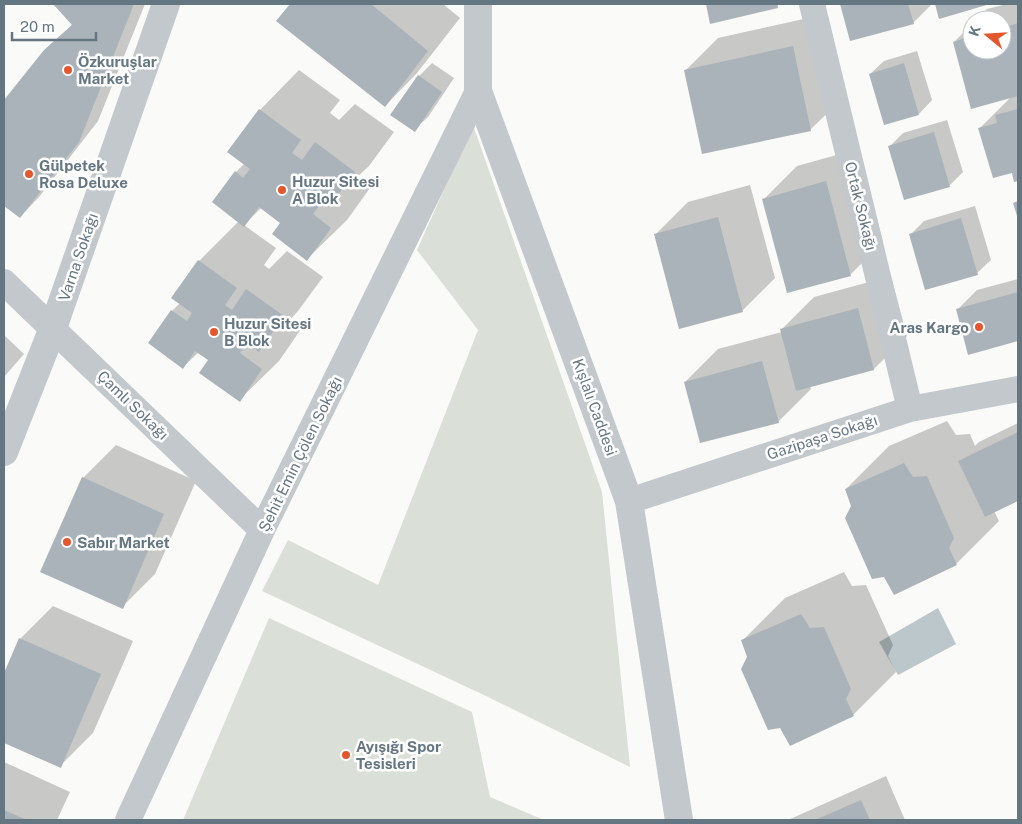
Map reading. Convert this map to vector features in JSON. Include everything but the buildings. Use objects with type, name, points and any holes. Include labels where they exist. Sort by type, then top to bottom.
[{"type":"street","name":"Varna Sokağı","points":[[4,452],[53,328],[166,4]]},
{"type":"street","name":"Kışlalı Caddesi","points":[[478,4],[478,92],[629,500],[680,820]]},
{"type":"street","name":"Ortak Sokağı","points":[[812,4],[910,409]]},
{"type":"street","name":"Şehit Emin Çölen Sokağı","points":[[128,820],[262,530],[478,92]]},
{"type":"street","name":"Çamlı Sokağı","points":[[4,282],[262,530]]},
{"type":"street","name":"Gazipaşa Sokağı","points":[[629,500],[910,409],[1018,389]]},
{"type":"shaded area","points":[[473,125],[602,492],[630,767],[486,696],[262,591],[288,540],[378,585],[478,330],[417,250]]},
{"type":"shaded area","points":[[938,608],[956,644],[898,675],[879,642]]},
{"type":"shaded area","name":"Ayışığı Spor Tesisleri","points":[[269,618],[472,712],[490,797],[544,820],[183,820]]},
{"type":"place","name":"Özkuruşlar Market","points":[[68,70]]},
{"type":"place","name":"Gülpetek Rosa Deluxe","points":[[29,174]]},
{"type":"place","name":"Huzur Sitesi A Blok","points":[[282,190]]},
{"type":"place","name":"Aras Kargo","points":[[979,327]]},
{"type":"place","name":"Huzur Sitesi B Blok","points":[[214,332]]},
{"type":"place","name":"Sabır Market","points":[[67,542]]},
{"type":"place","name":"Ayışığı Spor Tesisleri","points":[[346,755]]}]
